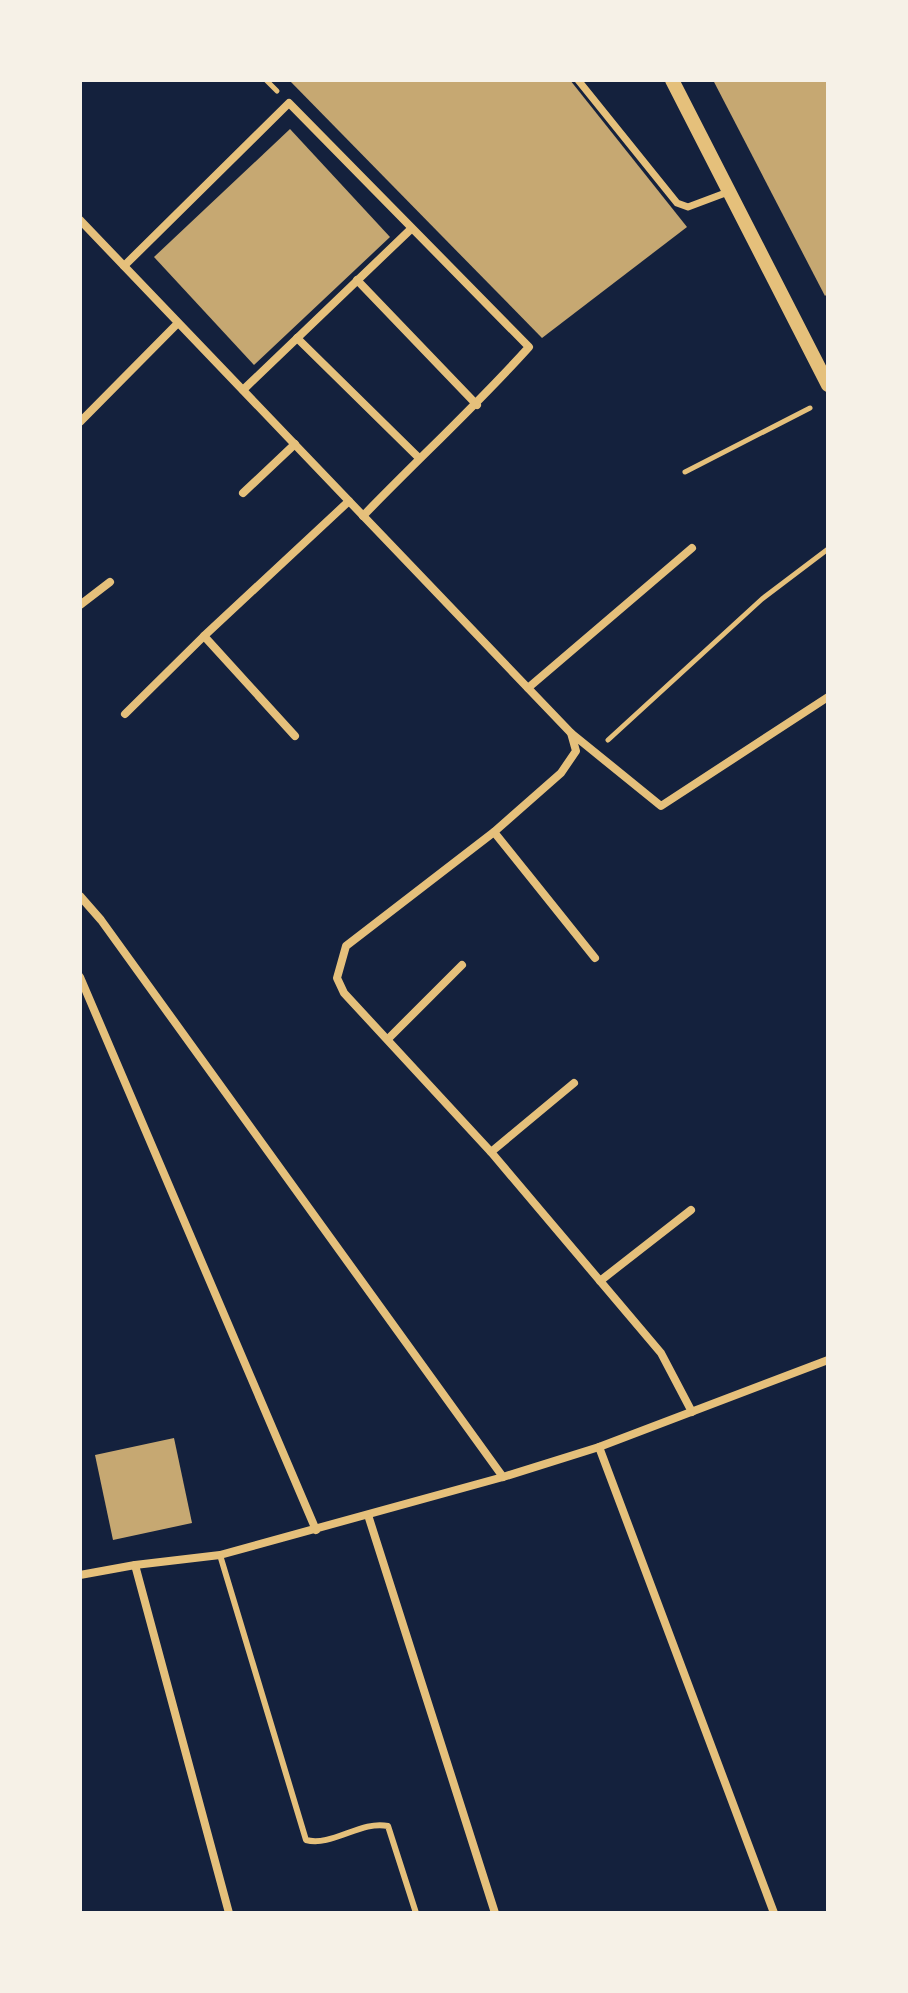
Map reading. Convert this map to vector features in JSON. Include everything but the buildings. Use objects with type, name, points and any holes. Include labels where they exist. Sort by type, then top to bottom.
[{"type":"street","points":[[578,80],[677,203],[688,207],[728,192]]},
{"type":"street","points":[[672,80],[828,385]]},
{"type":"street","points":[[124,266],[289,103],[529,347],[477,405],[419,458],[363,516]]},
{"type":"street","points":[[80,220],[571,733],[661,806],[828,697]]},
{"type":"street","points":[[243,390],[411,229]]},
{"type":"street","points":[[357,280],[477,405]]},
{"type":"street","points":[[80,422],[177,324]]},
{"type":"street","points":[[297,338],[419,458]]},
{"type":"street","points":[[243,493],[295,444]]},
{"type":"street","points":[[125,714],[349,501]]},
{"type":"street","points":[[528,688],[692,548]]},
{"type":"street","points":[[80,605],[110,582]]},
{"type":"street","points":[[204,636],[295,736]]},
{"type":"street","points":[[571,733],[576,751],[561,773],[494,832],[346,946],[337,978],[344,993],[491,1152],[661,1353],[692,1412]]},
{"type":"street","points":[[494,832],[595,958]]},
{"type":"street","points":[[80,896],[101,920],[503,1477]]},
{"type":"street","points":[[388,1039],[462,965]]},
{"type":"street","points":[[80,977],[316,1530]]},
{"type":"street","points":[[491,1152],[574,1083]]},
{"type":"street","points":[[600,1281],[691,1210]]},
{"type":"street","points":[[80,1575],[220,1555],[503,1477],[599,1447],[828,1360]]},
{"type":"street","points":[[599,1447],[774,1913]]},
{"type":"street","points":[[368,1515],[495,1913]]},
{"type":"street","points":[[135,1565],[229,1913]]},
{"type":"lane","points":[[220,1555],[306,1840],[321,1840],[376,1825],[388,1826],[416,1913]]},
{"type":"path","points":[[685,472],[810,408]]},
{"type":"path","points":[[595,752],[762,599],[828,549]]}]
